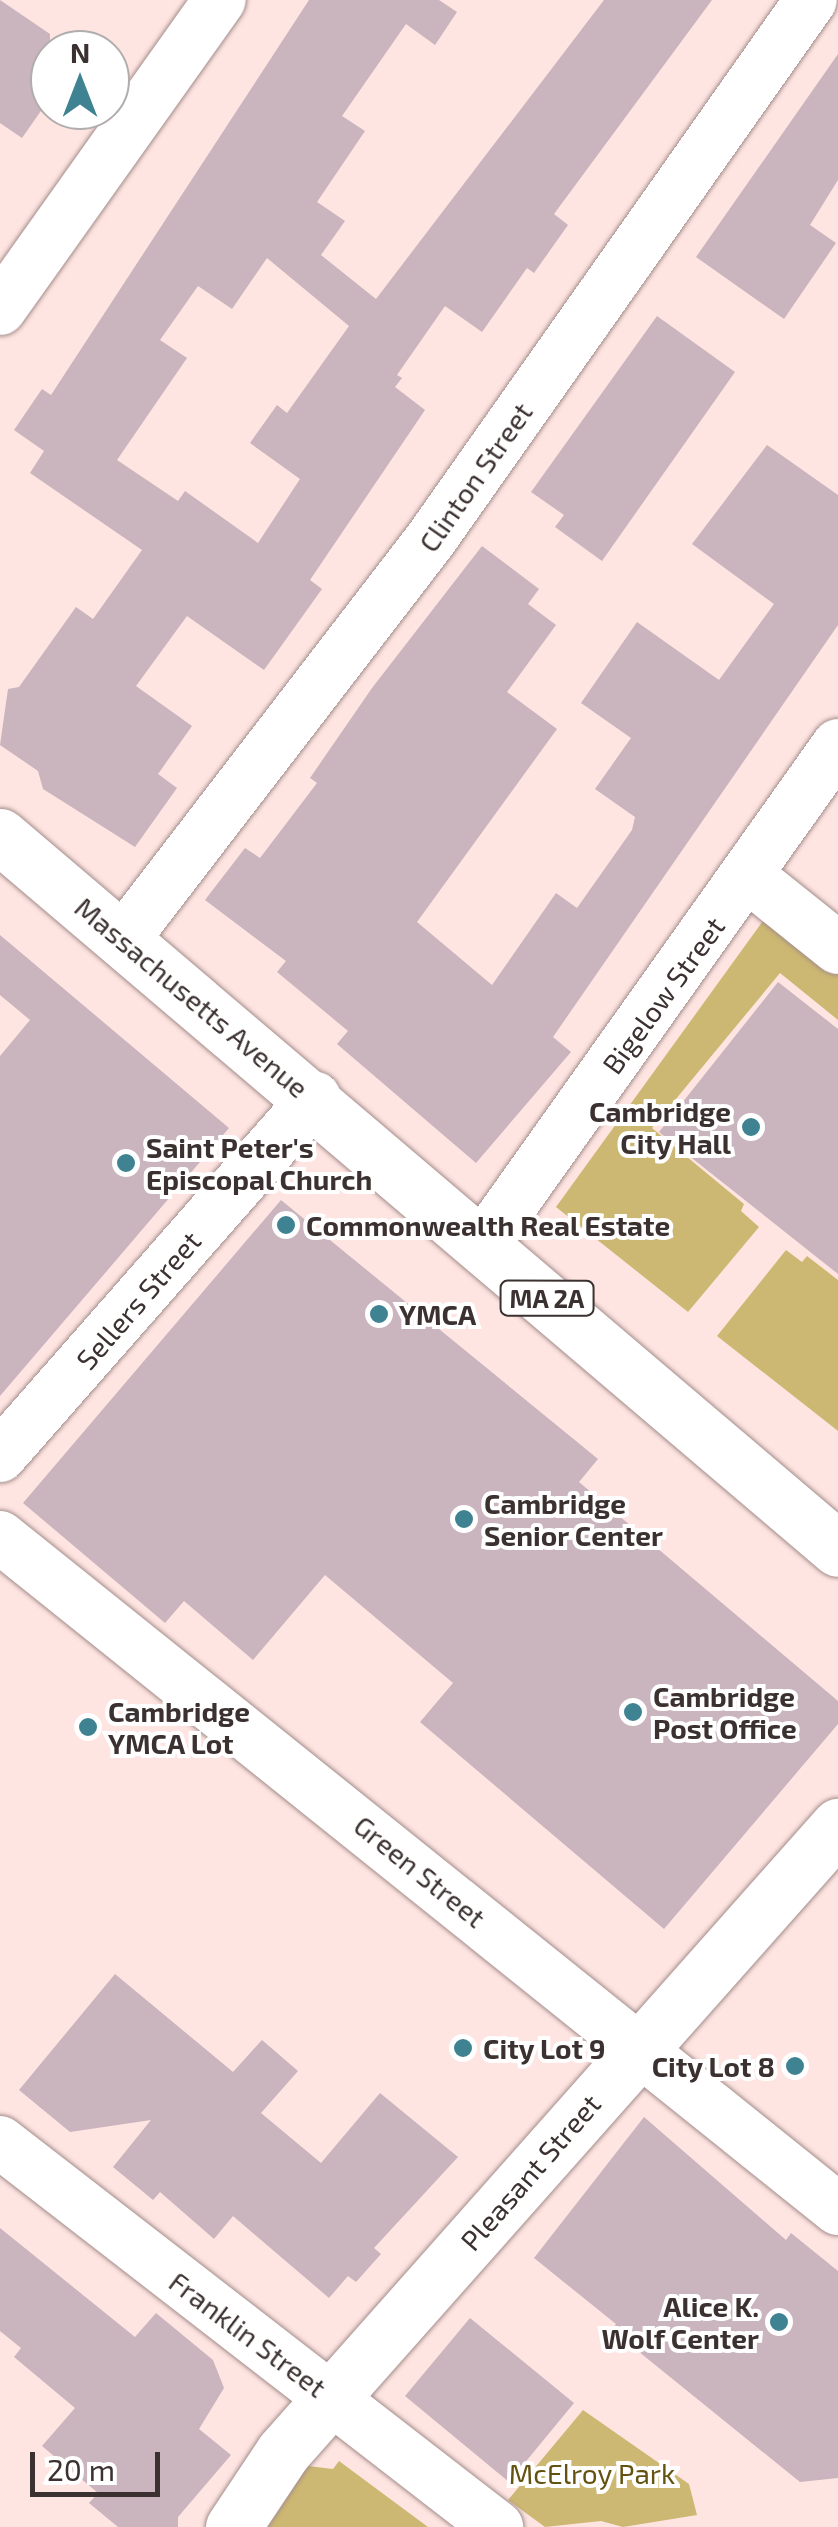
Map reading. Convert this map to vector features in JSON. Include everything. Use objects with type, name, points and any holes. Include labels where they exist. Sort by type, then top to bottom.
[{"type":"main road","name":"Massachusetts Avenue","points":[[0,836],[833,1535]]},
{"type":"main road","name":"Pleasant Street","points":[[234,2527],[271,2466],[838,1826]]},
{"type":"street","points":[[0,309],[220,0]]},
{"type":"street","name":"Clinton Street","points":[[122,942],[431,539],[811,0]]},
{"type":"street","name":"Bigelow Street","points":[[484,1242],[838,745]]},
{"type":"street","points":[[748,876],[838,948]]},
{"type":"street","name":"Sellers Street","points":[[0,1456],[316,1098]]},
{"type":"street","name":"Green Street","points":[[0,1537],[838,2209]]},
{"type":"street","name":"Franklin Street","points":[[0,2142],[497,2527]]},
{"type":"green space","points":[[768,914],[838,964],[838,1020],[780,973],[652,1128],[744,1204],[741,1211],[759,1227],[688,1312],[556,1207]]},
{"type":"green space","points":[[786,1250],[802,1262],[807,1256],[838,1280],[838,1431],[717,1336]]},
{"type":"green space","name":"McElroy Park","points":[[583,2410],[689,2484],[697,2515],[623,2527],[601,2521],[545,2527],[508,2500]]},
{"type":"green space","points":[[339,2461],[428,2527],[268,2527],[308,2466],[333,2469]]},
{"type":"building","points":[[0,0],[44,30],[30,30],[30,127],[22,138],[0,123]]},
{"type":"building","points":[[309,0],[439,0],[457,12],[435,45],[406,24],[342,116],[365,131],[317,202],[345,221],[321,255],[376,299],[604,0],[712,0],[554,214],[568,225],[534,273],[527,268],[482,332],[445,306],[397,375],[402,378],[395,387],[425,410],[310,580],[322,589],[264,670],[187,616],[136,686],[192,726],[158,774],[177,788],[135,847],[43,789],[38,771],[0,745],[8,689],[19,687],[76,607],[93,619],[142,550],[30,473],[44,451],[14,430],[42,389],[51,395]],"holes":[[[267,258],[349,326],[287,413],[277,405],[250,443],[300,479],[258,543],[185,491],[178,501],[117,460],[187,358],[160,340],[198,286],[232,309]]]},
{"type":"building","points":[[838,54],[838,180],[810,225],[836,243],[784,319],[696,257]]},
{"type":"building","points":[[657,316],[735,372],[602,561],[555,527],[564,515],[531,492]]},
{"type":"building","points":[[767,445],[838,495],[838,625],[553,1037],[571,1052],[476,1163],[337,1044],[348,1031],[277,972],[286,961],[205,900],[245,848],[260,858],[317,783],[310,778],[372,688],[482,546],[539,589],[528,604],[556,625],[507,692],[557,729],[417,922],[492,985],[556,893],[577,908],[632,830],[635,817],[595,789],[631,738],[581,703],[637,622],[719,680],[774,604],[692,544]]},
{"type":"building","points":[[0,935],[229,1128],[0,1396],[0,1056],[30,1020],[0,995]]},
{"type":"building","name":"Cambridge City Hall","points":[[778,982],[838,1029],[838,1274],[659,1132]]},
{"type":"building","points":[[281,1200],[598,1459],[579,1482],[838,1701],[838,1724],[664,1929],[420,1722],[453,1683],[325,1575],[253,1660],[184,1601],[165,1623],[23,1503]]},
{"type":"building","points":[[115,1974],[233,2072],[262,2040],[298,2071],[261,2113],[321,2163],[380,2093],[458,2157],[374,2248],[381,2254],[356,2282],[348,2276],[329,2298],[233,2216],[214,2239],[160,2192],[153,2200],[113,2167],[151,2120],[70,2132],[19,2090]]},
{"type":"building","points":[[644,2117],[786,2240],[791,2233],[838,2271],[838,2478],[800,2482],[612,2330],[616,2324],[534,2258]]},
{"type":"building","points":[[0,2228],[135,2337],[156,2313],[213,2360],[224,2388],[199,2429],[231,2455],[178,2517],[178,2527],[118,2527],[89,2503],[98,2493],[42,2446],[75,2408],[14,2357],[21,2348],[0,2331]]},
{"type":"building","points":[[470,2318],[574,2403],[509,2482],[405,2396]]},
{"type":"place","name":"Cambridge City Hall","points":[[751,1127]]},
{"type":"place","name":"Saint Peter's Episcopal Church","points":[[126,1163]]},
{"type":"place","name":"Commonwealth Real Estate","points":[[286,1225]]},
{"type":"place","name":"YMCA","points":[[379,1314]]},
{"type":"place","name":"Cambridge Senior Center","points":[[464,1519]]},
{"type":"place","name":"Cambridge Post Office","points":[[633,1712]]},
{"type":"place","name":"Cambridge YMCA Lot","points":[[88,1727]]},
{"type":"place","name":"City Lot 9","points":[[463,2048]]},
{"type":"place","name":"City Lot 8","points":[[795,2066]]},
{"type":"place","name":"Alice K. Wolf Center","points":[[779,2322]]}]
